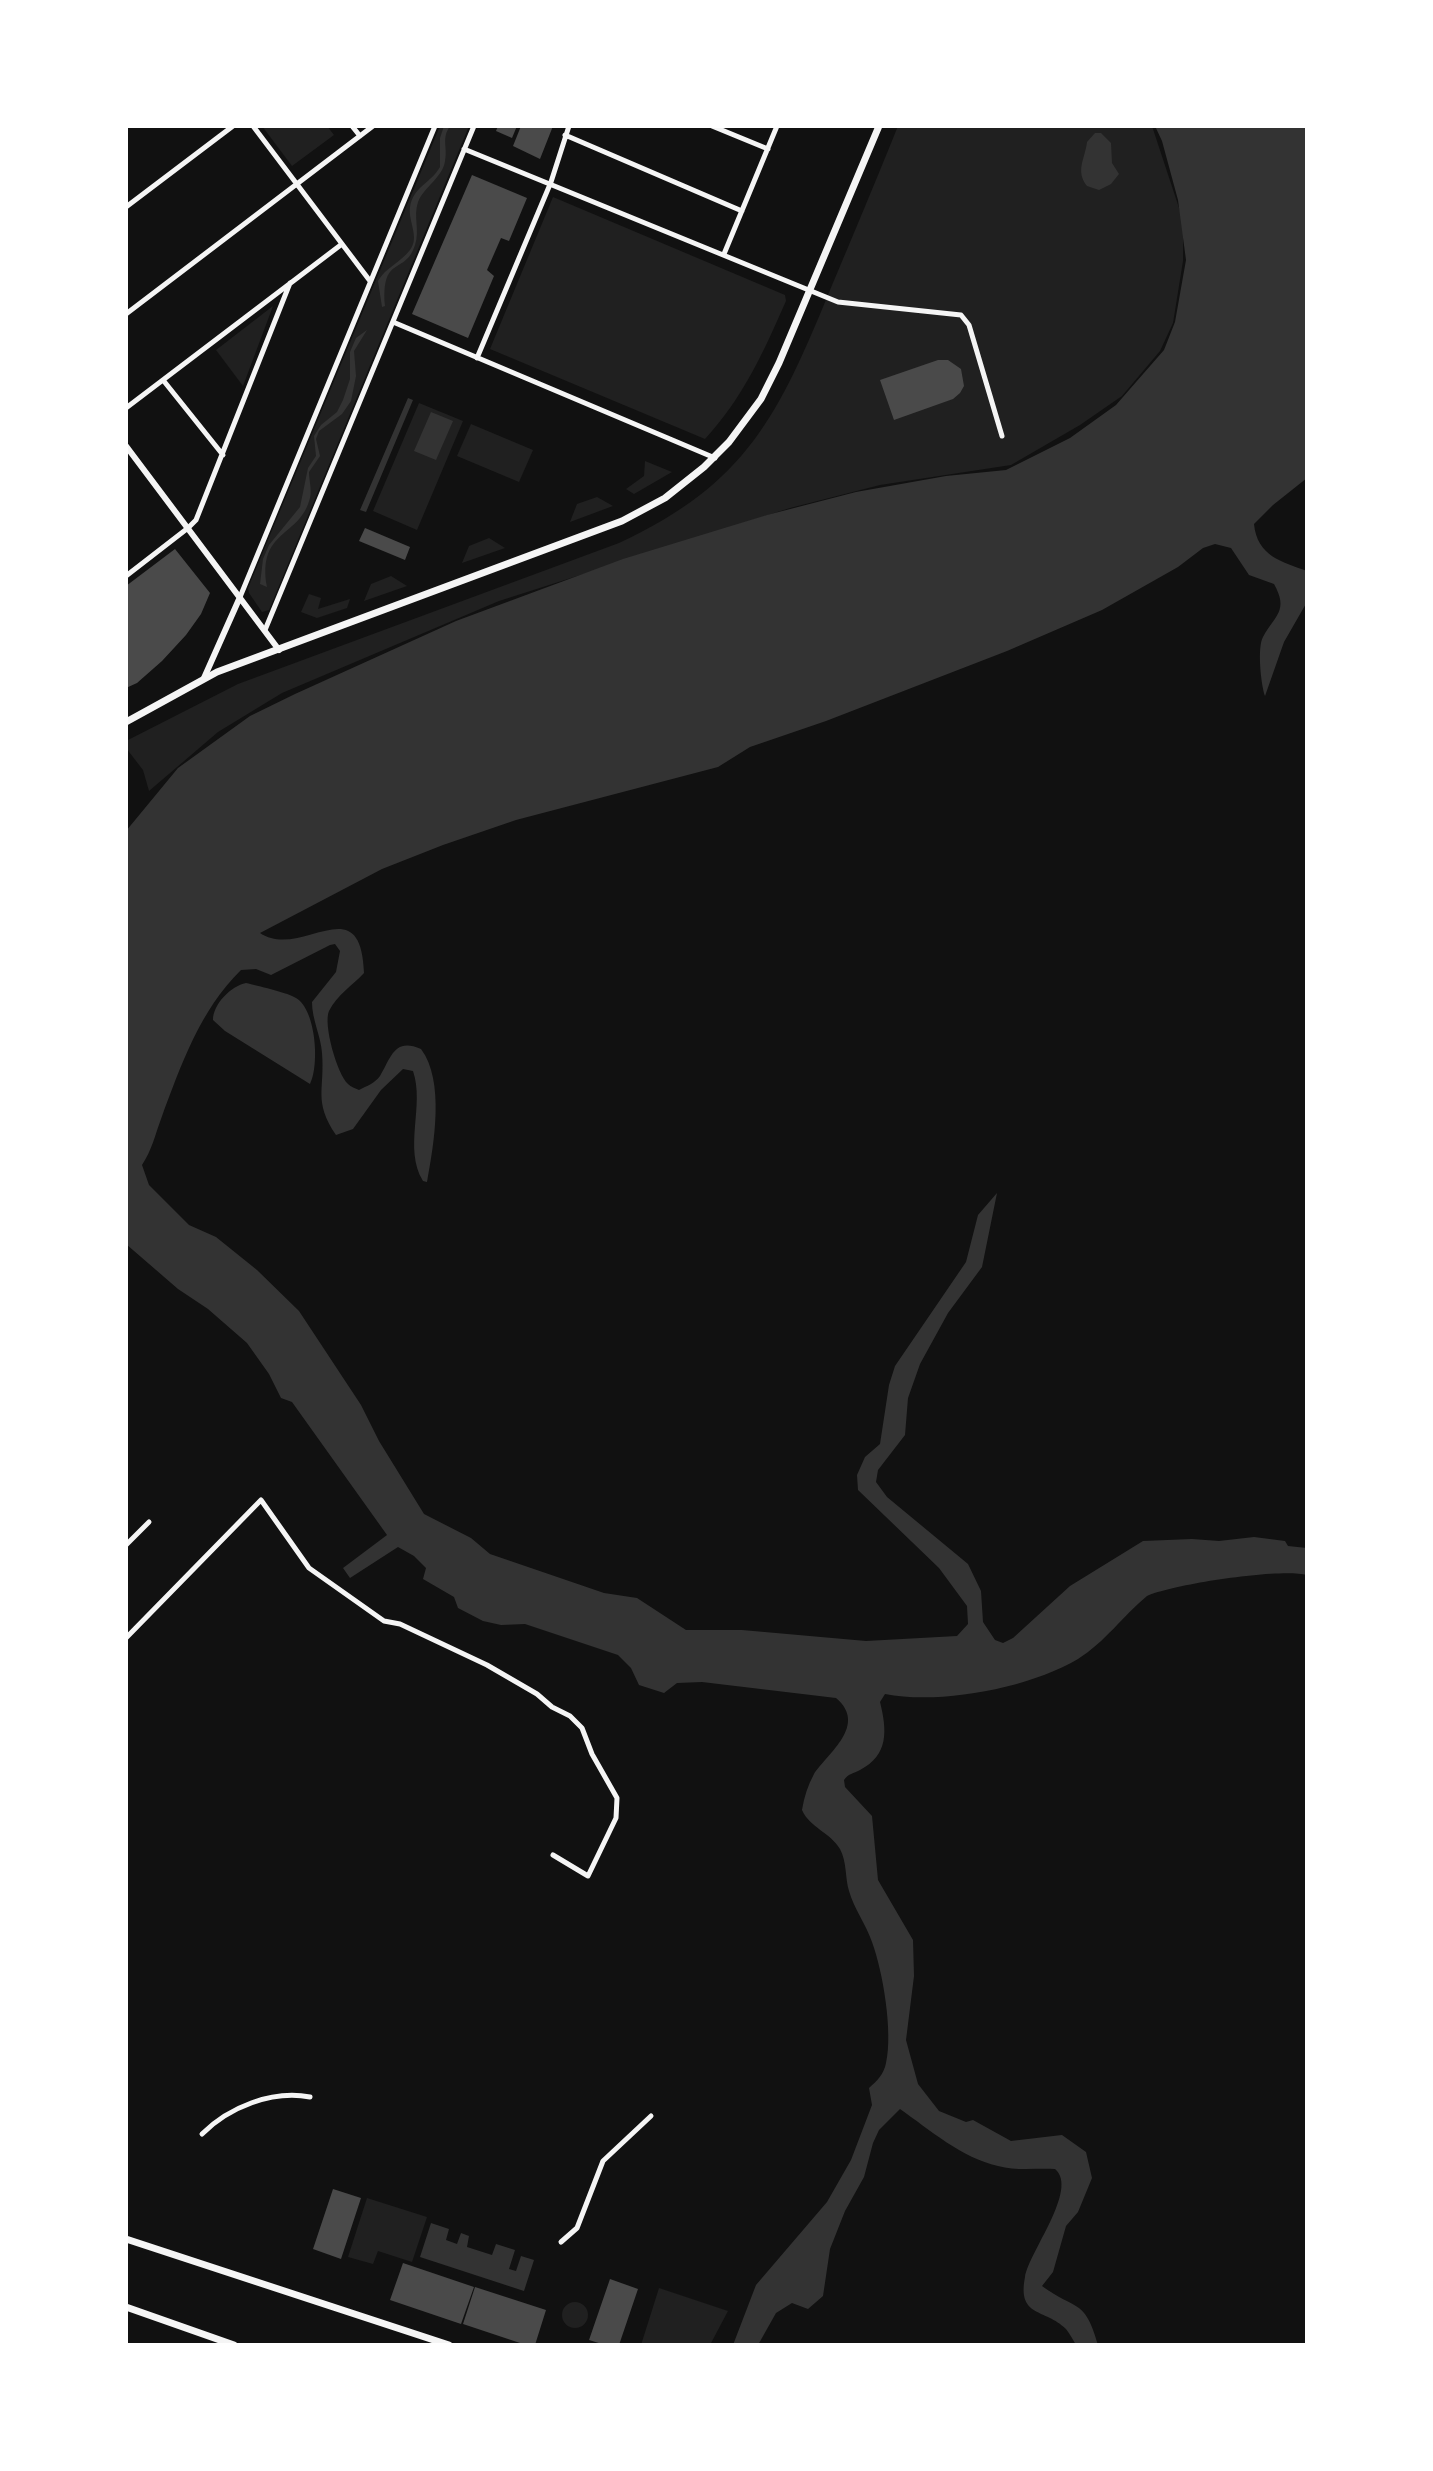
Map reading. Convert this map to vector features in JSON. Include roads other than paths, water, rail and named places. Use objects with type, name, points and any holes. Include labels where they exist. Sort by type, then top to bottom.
[{"type":"main road","points":[[126,722],[204,678],[622,521],[665,498],[715,458],[768,387],[879,126]]},
{"type":"main road","points":[[126,2239],[449,2345]]},
{"type":"main road","points":[[126,2307],[234,2345]]},
{"type":"street","points":[[126,207],[233,126]]},
{"type":"street","points":[[253,126],[370,282]]},
{"type":"street","points":[[352,126],[360,136]]},
{"type":"street","points":[[126,314],[373,126]]},
{"type":"street","points":[[204,678],[435,126]]},
{"type":"street","points":[[265,630],[474,126]]},
{"type":"street","points":[[477,358],[551,182],[569,126]]},
{"type":"street","points":[[712,126],[768,149]]},
{"type":"street","points":[[724,254],[777,126]]},
{"type":"street","points":[[565,135],[742,211]]},
{"type":"street","points":[[464,149],[838,302],[955,313],[963,317],[969,325],[1002,436]]},
{"type":"street","points":[[126,408],[342,244]]},
{"type":"street","points":[[126,575],[196,520],[290,283]]},
{"type":"street","points":[[393,322],[715,458]]},
{"type":"street","points":[[163,380],[223,455]]},
{"type":"street","points":[[126,446],[279,650]]},
{"type":"street","points":[[126,1638],[261,1500],[309,1568],[384,1621],[400,1624],[487,1665],[537,1694],[582,1728],[592,1754],[617,1798],[616,1818],[588,1876],[553,1855]]},
{"type":"street","points":[[126,1545],[149,1522]]},
{"type":"street","points":[[202,2134],[228,2115],[263,2099],[299,2095],[310,2097]]},
{"type":"street","points":[[561,2242],[577,2228],[603,2161],[651,2116]]}]
